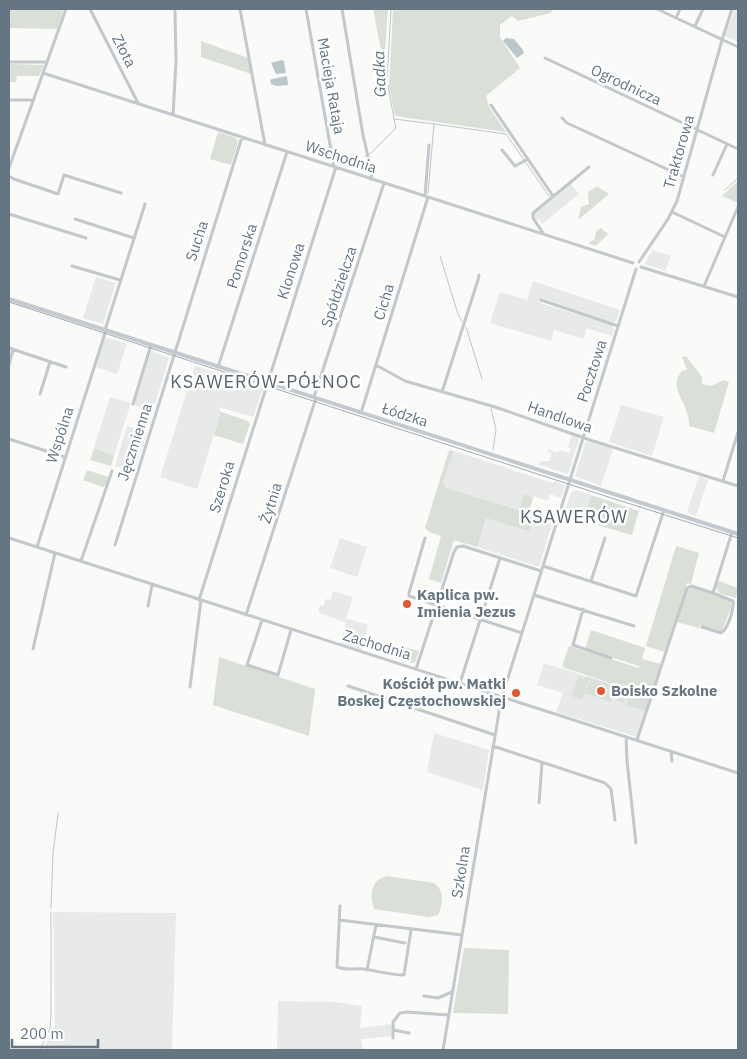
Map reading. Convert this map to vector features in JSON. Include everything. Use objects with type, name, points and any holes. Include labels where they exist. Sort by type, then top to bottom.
[{"type":"main road","name":"Łódzka","points":[[9,299],[738,534]]},
{"type":"street","points":[[9,168],[66,9]]},
{"type":"street","name":"Złota","points":[[90,9],[138,104]]},
{"type":"street","points":[[240,9],[265,145]]},
{"type":"street","name":"Macieja Rataja","points":[[306,9],[335,167]]},
{"type":"street","points":[[342,9],[372,173],[371,178]]},
{"type":"street","points":[[657,9],[738,47]]},
{"type":"street","points":[[676,18],[680,9]]},
{"type":"street","points":[[695,26],[703,9]]},
{"type":"street","name":"Traktorowa","points":[[639,262],[672,212],[684,177],[732,9]]},
{"type":"street","points":[[173,115],[176,62],[175,11]]},
{"type":"street","name":"Ogrodnicza","points":[[545,58],[738,149]]},
{"type":"street","points":[[9,62],[47,62]]},
{"type":"street","name":"Wschodnia","points":[[43,73],[633,264]]},
{"type":"street","points":[[9,100],[33,100]]},
{"type":"street","points":[[491,105],[553,196]]},
{"type":"street","points":[[562,118],[567,123],[684,177]]},
{"type":"street","name":"Sucha","points":[[174,352],[242,137]]},
{"type":"street","points":[[712,175],[727,144]]},
{"type":"street","name":"Cicha","points":[[361,413],[427,197],[429,146]]},
{"type":"street","points":[[502,150],[515,166],[528,159]]},
{"type":"street","name":"Pomorska","points":[[218,366],[287,152]]},
{"type":"street","name":"Klonowa","points":[[268,382],[335,167]]},
{"type":"street","points":[[543,234],[532,214],[589,167]]},
{"type":"street","points":[[9,176],[58,194],[64,174],[121,193]]},
{"type":"street","name":"Spółdzielcza","points":[[315,398],[384,183]]},
{"type":"street","name":"Wspólna","points":[[36,547],[145,204]]},
{"type":"street","points":[[704,286],[738,207]]},
{"type":"street","points":[[672,212],[725,237]]},
{"type":"street","points":[[9,214],[86,238]]},
{"type":"street","points":[[75,219],[134,238]]},
{"type":"street","points":[[641,267],[639,262],[633,264],[633,268],[636,270],[641,267],[738,297]]},
{"type":"street","points":[[72,266],[120,280]]},
{"type":"street","name":"Pocztowa","points":[[534,595],[636,270]]},
{"type":"street","points":[[442,392],[479,276]]},
{"type":"street","points":[[542,300],[618,326]]},
{"type":"street","points":[[133,404],[151,345]]},
{"type":"street","points":[[9,348],[66,366]]},
{"type":"street","points":[[9,365],[14,350]]},
{"type":"street","name":"Jęczmienna","points":[[115,545],[174,352]]},
{"type":"street","points":[[40,394],[50,362]]},
{"type":"street","name":"Handlowa","points":[[376,364],[400,379],[495,407],[738,486]]},
{"type":"street","name":"Szeroka","points":[[190,687],[200,600],[268,382]]},
{"type":"street","name":"Żytnia","points":[[246,615],[269,548],[315,398]]},
{"type":"street","points":[[723,481],[738,432]]},
{"type":"street","points":[[9,439],[65,457]]},
{"type":"street","points":[[81,562],[112,471]]},
{"type":"street","points":[[543,566],[636,596],[664,510]]},
{"type":"street","points":[[713,593],[732,532]]},
{"type":"street","name":"Zachodnia","points":[[9,538],[738,773]]},
{"type":"street","points":[[425,538],[409,595],[522,633]]},
{"type":"street","points":[[591,582],[605,538]]},
{"type":"street","points":[[416,669],[454,550],[458,546],[541,571]]},
{"type":"street","points":[[33,649],[55,553]]},
{"type":"street","points":[[460,683],[500,558]]},
{"type":"street","points":[[148,606],[152,584]]},
{"type":"street","points":[[637,740],[687,588],[690,586],[731,599],[733,605],[723,632],[702,627]]},
{"type":"street","points":[[534,595],[634,626]]},
{"type":"street","name":"Szkolna","points":[[443,1050],[502,697],[534,595]]},
{"type":"street","points":[[583,610],[573,645],[611,658]]},
{"type":"street","points":[[262,620],[247,666],[278,675],[291,630]]},
{"type":"street","points":[[348,686],[495,734]]},
{"type":"street","points":[[626,737],[636,843]]},
{"type":"street","points":[[493,746],[606,783],[611,789],[615,820]]},
{"type":"street","points":[[671,751],[672,761]]},
{"type":"street","points":[[539,802],[542,763]]},
{"type":"street","points":[[340,906],[337,967],[348,970],[367,970],[404,975],[411,930]]},
{"type":"street","points":[[339,920],[462,935]]},
{"type":"street","points":[[367,970],[376,925]]},
{"type":"street","points":[[374,937],[405,943]]},
{"type":"street","points":[[424,996],[438,998],[452,992]]},
{"type":"street","points":[[393,1038],[394,1020],[400,1012],[448,1015]]},
{"type":"street","points":[[393,1030],[409,1033]]},
{"type":"shaded area","points":[[9,9],[64,9],[57,29],[9,28]]},
{"type":"shaded area","points":[[373,9],[388,9],[384,66]]},
{"type":"shaded area","points":[[393,9],[553,9],[551,13],[518,21],[512,16],[500,25],[500,37],[520,68],[486,96],[489,107],[506,132],[395,116],[389,86]]},
{"type":"shaded area","points":[[735,9],[738,9],[738,42],[725,36]]},
{"type":"shaded area","points":[[506,38],[514,39],[524,53],[517,58],[503,41]]},
{"type":"shaded area","points":[[201,41],[248,58],[251,74],[201,57]]},
{"type":"shaded area","points":[[284,61],[286,73],[276,74],[271,63]]},
{"type":"shaded area","points":[[9,64],[44,65],[39,76],[17,76],[16,82],[9,82]]},
{"type":"shaded area","points":[[287,76],[288,85],[277,86],[271,84],[270,80],[272,79]]},
{"type":"shaded area","points":[[218,132],[236,138],[238,142],[231,165],[210,159]]},
{"type":"shaded area","points":[[738,181],[738,203],[722,196]]},
{"type":"shaded area","points":[[570,183],[579,194],[542,224],[539,219],[537,221],[534,214]]},
{"type":"shaded area","points":[[597,186],[609,194],[578,220],[581,207],[589,204],[588,192]]},
{"type":"shaded area","points":[[601,228],[608,234],[596,246],[588,243],[595,239],[596,231]]},
{"type":"shaded area","points":[[652,250],[671,256],[665,271],[644,264]]},
{"type":"shaded area","points":[[96,277],[116,283],[103,324],[83,318]]},
{"type":"shaded area","points":[[533,281],[620,310],[616,321],[613,323],[542,298],[540,303],[612,325],[614,329],[612,336],[586,328],[584,339],[554,330],[551,341],[490,323],[500,292],[527,300]]},
{"type":"shaded area","points":[[105,337],[127,344],[117,374],[96,367]]},
{"type":"shaded area","points":[[151,351],[169,358],[153,411],[134,405]]},
{"type":"shaded area","points":[[686,356],[702,377],[702,384],[711,386],[723,380],[729,382],[714,433],[689,426],[688,415],[677,387],[678,377],[682,371],[687,370],[682,357]]},
{"type":"shaded area","points":[[195,366],[263,388],[253,417],[219,407],[221,412],[197,489],[160,477]]},
{"type":"shaded area","points":[[110,397],[131,403],[114,456],[94,448]]},
{"type":"shaded area","points":[[621,405],[664,417],[652,456],[609,442]]},
{"type":"shaded area","points":[[221,412],[248,421],[250,424],[243,444],[214,435]]},
{"type":"shaded area","points":[[127,426],[147,432],[134,472],[115,466]]},
{"type":"shaded area","points":[[572,435],[579,439],[568,474],[539,465],[540,461],[549,461],[552,453],[548,453],[548,449],[569,453],[571,449],[568,447]]},
{"type":"shaded area","points":[[586,441],[613,449],[601,486],[575,476]]},
{"type":"shaded area","points":[[94,448],[114,456],[111,466],[90,460]]},
{"type":"shaded area","points":[[449,450],[454,451],[443,483],[446,488],[519,510],[524,494],[533,498],[528,516],[533,518],[529,531],[486,518],[477,547],[454,540],[441,583],[429,579],[441,536],[429,532],[425,528]]},
{"type":"shaded area","points":[[454,451],[553,483],[554,481],[565,485],[561,498],[550,494],[548,501],[524,495],[519,510],[446,488],[443,483]]},
{"type":"shaded area","points":[[87,470],[108,477],[106,485],[103,487],[83,480]]},
{"type":"shaded area","points":[[699,476],[708,480],[696,516],[687,512]]},
{"type":"shaded area","points":[[576,490],[591,495],[584,519],[564,513],[571,493]]},
{"type":"shaded area","points":[[591,495],[639,511],[632,535],[583,521]]},
{"type":"shaded area","points":[[486,517],[529,531],[533,518],[552,524],[539,567],[477,547]]},
{"type":"shaded area","points":[[340,538],[367,547],[357,577],[330,568]]},
{"type":"shaded area","points":[[676,546],[699,553],[691,584],[687,583],[665,652],[646,646]]},
{"type":"shaded area","points":[[719,581],[738,588],[736,598],[719,593],[716,587]]},
{"type":"shaded area","points":[[690,587],[731,601],[731,608],[722,631],[700,625],[699,628],[677,622],[687,589]]},
{"type":"shaded area","points":[[333,591],[353,597],[346,618],[368,625],[362,650],[340,643],[346,623],[318,612],[320,605],[323,606],[326,599],[330,600]]},
{"type":"shaded area","points":[[591,630],[645,648],[642,659],[661,664],[646,711],[626,705],[631,690],[562,667],[569,646],[639,668],[639,666],[585,649]]},
{"type":"shaded area","points":[[404,647],[419,651],[415,662],[411,663],[401,659]]},
{"type":"shaded area","points":[[219,657],[315,689],[309,736],[213,705]]},
{"type":"shaded area","points":[[544,663],[631,690],[646,711],[637,737],[556,712],[563,693],[537,685]]},
{"type":"shaded area","points":[[578,677],[585,679],[586,677],[619,687],[618,689],[589,680],[582,700],[572,696]]},
{"type":"shaded area","name":"Boisko Szkolne","points":[[590,681],[616,689],[611,702],[585,693]]},
{"type":"shaded area","points":[[620,689],[628,691],[624,703],[616,701]]},
{"type":"shaded area","points":[[434,733],[489,750],[483,790],[427,772]]},
{"type":"shaded area","points":[[387,876],[434,883],[438,886],[442,898],[438,915],[429,917],[374,909],[373,889],[378,881]]},
{"type":"shaded area","points":[[53,912],[176,913],[172,1050],[43,1050],[55,1026]]},
{"type":"shaded area","points":[[464,948],[509,950],[508,1014],[453,1013]]},
{"type":"shaded area","points":[[278,1001],[335,1002],[362,1006],[360,1028],[391,1024],[392,1036],[361,1039],[363,1050],[277,1050]]},
{"type":"waterway","name":"Gadka","points":[[391,9],[387,80],[394,119],[434,124],[428,193]]},
{"type":"waterway","points":[[370,154],[396,128],[394,119]]},
{"type":"waterway","points":[[434,124],[506,134],[549,196]]},
{"type":"waterway","points":[[366,155],[369,174]]},
{"type":"waterway","points":[[725,190],[738,178]]},
{"type":"waterway","name":"Gadka","points":[[440,256],[458,314],[462,321]]},
{"type":"waterway","name":"Gadka","points":[[466,327],[482,379]]},
{"type":"waterway","name":"Gadka","points":[[491,409],[496,429],[493,450]]},
{"type":"waterway","points":[[51,908],[53,854],[58,813]]},
{"type":"waterway","points":[[40,1050],[50,1028],[51,1016],[51,912]]},
{"type":"tram line","points":[[9,302],[738,538]]},
{"type":"place","name":"Kaplica pw. Imienia Jezus","points":[[407,604]]},
{"type":"place","name":"Boisko Szkolne","points":[[601,691]]},
{"type":"place","name":"Kościół pw. Matki Boskej Częstochowskiej","points":[[516,693]]},
{"type":"district","name":"KSAWERÓW-PÓŁNOC","points":[[266,382]]},
{"type":"district","name":"KSAWERÓW","points":[[574,517]]}]
